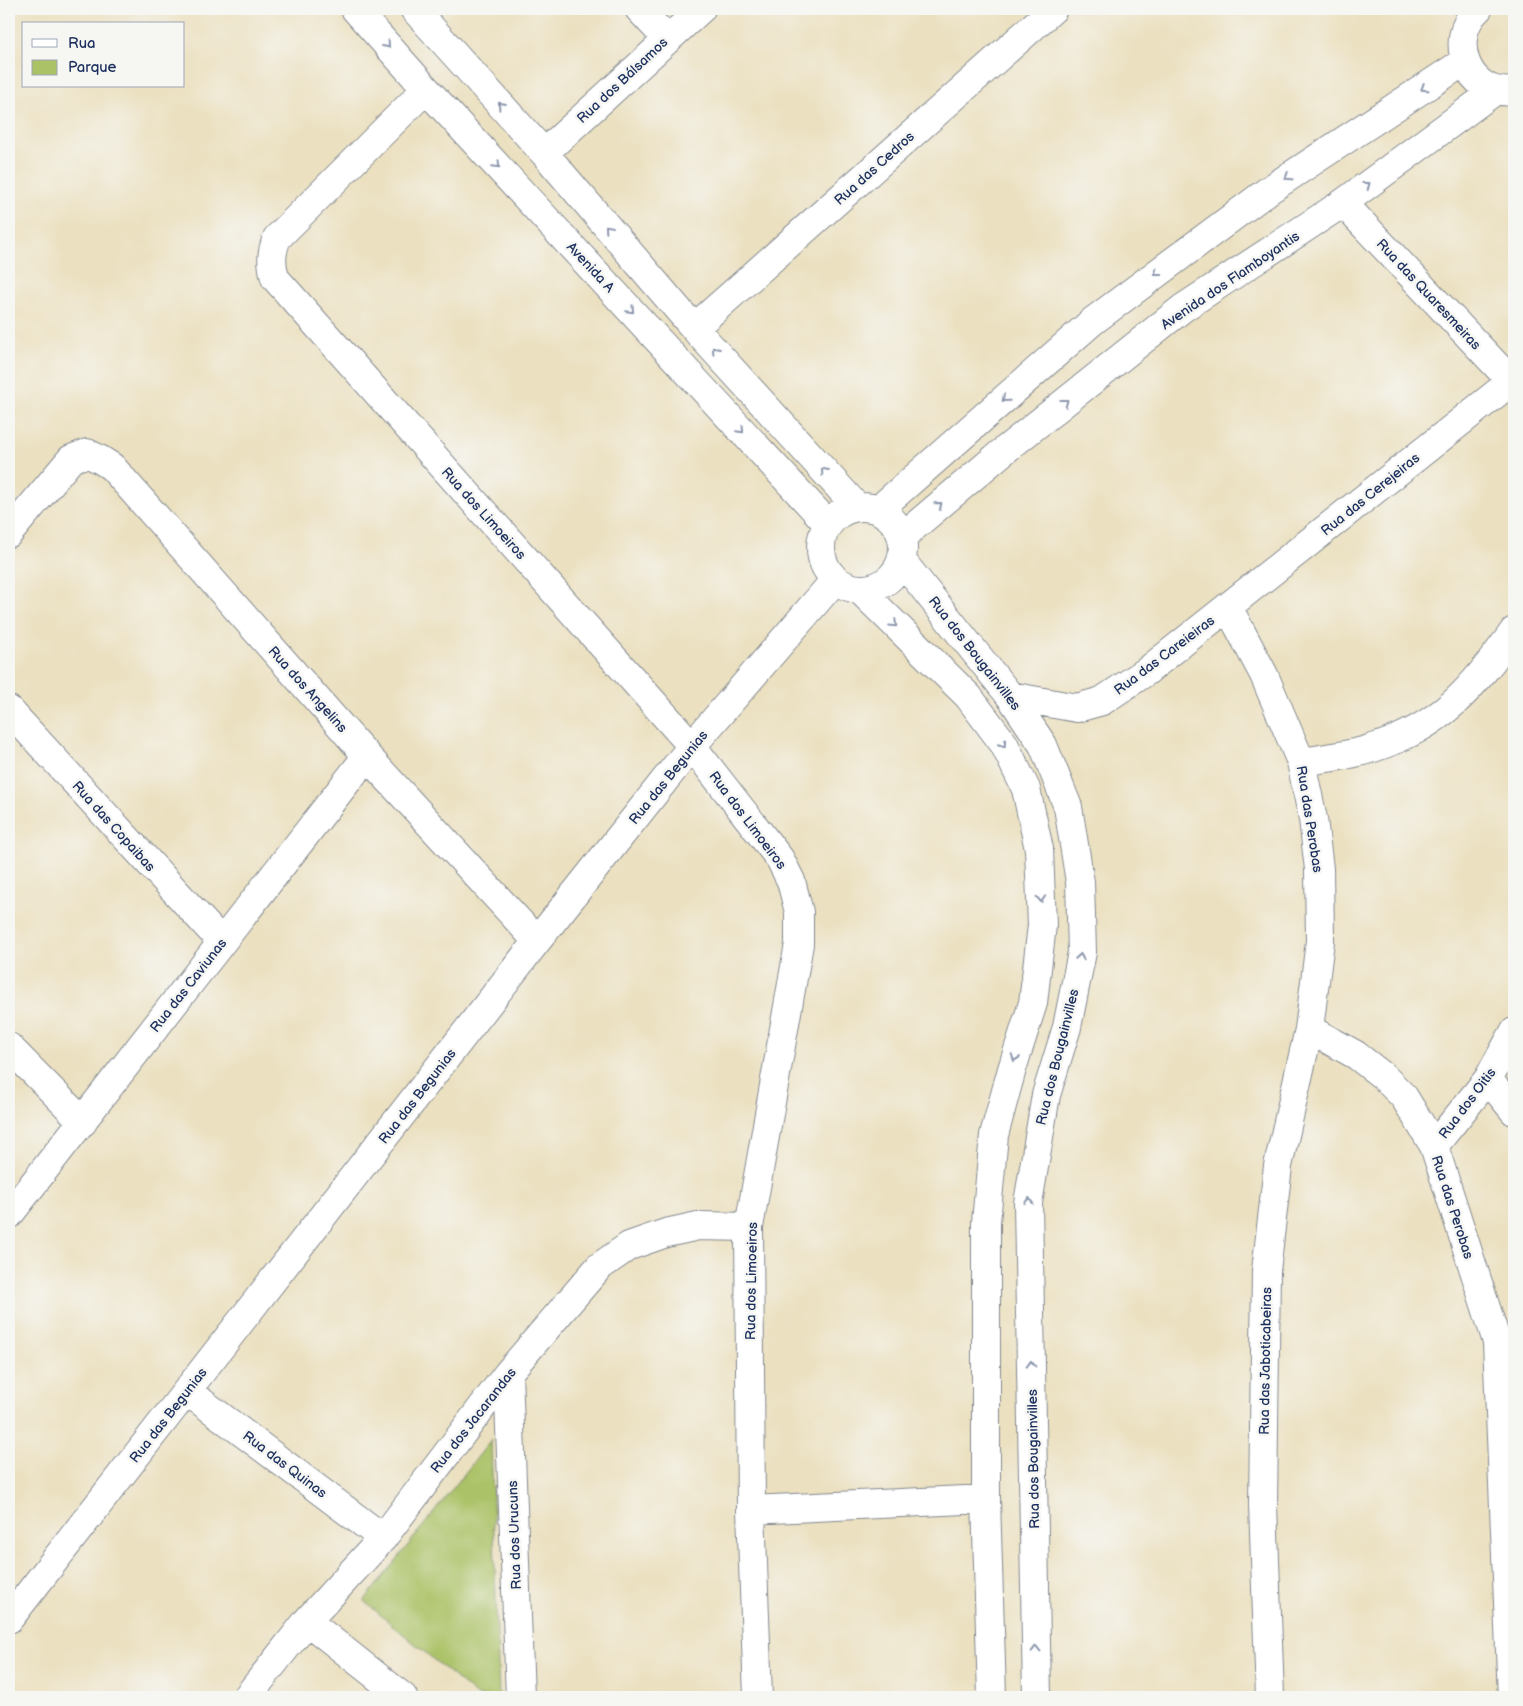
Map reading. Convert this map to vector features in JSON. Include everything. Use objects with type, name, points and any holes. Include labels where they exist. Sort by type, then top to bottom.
[{"type":"street","name":"Avenida A","points":[[355,9],[426,89],[828,524]]},
{"type":"street","points":[[414,9],[544,153],[694,328],[868,508],[889,516],[897,526],[902,549]]},
{"type":"street","points":[[639,9],[667,39]]},
{"type":"street","name":"Rua dos Bálsamos","points":[[544,153],[701,9]]},
{"type":"street","name":"Rua das Cedros","points":[[694,328],[1053,9]]},
{"type":"street","points":[[992,1697],[986,1499],[986,1222],[994,1135],[1012,1069],[1034,1003],[1042,925],[1039,849],[1026,789],[1004,744],[968,696],[848,585],[827,571],[822,560],[822,541],[828,524],[836,515],[846,510],[868,508],[1093,321],[1270,190],[1465,61],[1462,46],[1464,29],[1478,9]]},
{"type":"street","name":"Avenida dos Flamboyantis","points":[[1465,61],[1473,75],[1484,84],[1505,91]]},
{"type":"street","name":"Rua dos Limoeiros","points":[[426,89],[277,238],[272,252],[272,266],[275,278],[692,746],[780,859],[791,881],[799,912],[799,944],[749,1228],[751,1510],[758,1697]]},
{"type":"street","name":"Avenida dos Flamboyantis","points":[[848,585],[870,589],[890,579],[897,570],[902,549],[1000,454],[1183,308],[1343,204],[1505,91]]},
{"type":"street","name":"Rua das Quaresmeiras","points":[[1343,204],[1513,383]]},
{"type":"street","name":"Rua das Cerejeiras","points":[[1228,607],[1513,383]]},
{"type":"street","name":"Rua dos Angelins","points":[[9,533],[71,459],[87,453],[112,467],[367,756],[538,941]]},
{"type":"street","name":"Rua dos Bougainvilles","points":[[902,549],[1010,696],[1043,745],[1068,807],[1080,882],[1082,952],[1067,1027],[1046,1095],[1028,1203],[1037,1697]]},
{"type":"street","name":"Rua das Begunias","points":[[9,1619],[692,746],[848,585]]},
{"type":"street","name":"Rua das Careieiras","points":[[1010,696],[1077,708],[1102,701],[1148,671],[1228,607]]},
{"type":"street","name":"Rua das Perobas","points":[[1228,607],[1264,674],[1301,762],[1312,819],[1319,869],[1320,941],[1309,1029],[1356,1055],[1383,1076],[1404,1097],[1434,1146],[1497,1342],[1514,1363]]},
{"type":"street","points":[[1301,762],[1372,749],[1408,735],[1434,720],[1459,699],[1488,668],[1514,631]]},
{"type":"street","name":"Rua das Copaibas","points":[[9,710],[221,941]]},
{"type":"street","name":"Rua das Caviunas","points":[[9,1214],[367,756]]},
{"type":"street","name":"Rua das Jaboticabeiras","points":[[1270,1697],[1263,1505],[1266,1271],[1278,1166],[1309,1029]]},
{"type":"street","name":"Rua dos Oitis","points":[[1434,1146],[1488,1079],[1514,1032]]},
{"type":"street","points":[[9,1047],[82,1122]]},
{"type":"street","points":[[1488,1079],[1514,1111]]},
{"type":"street","name":"Rua dos Jacarandas","points":[[247,1697],[307,1621],[382,1538],[508,1373],[599,1267],[629,1246],[666,1232],[698,1226],[749,1228]]},
{"type":"street","points":[[1497,1342],[1509,1500],[1512,1697]]},
{"type":"street","name":"Rua dos Urucuns","points":[[508,1373],[520,1697]]},
{"type":"street","name":"Rua das Quinas","points":[[187,1391],[382,1538]]},
{"type":"street","points":[[751,1510],[986,1499]]},
{"type":"street","points":[[307,1621],[403,1697]]},
{"type":"green space","points":[[491,1440],[499,1697],[478,1697],[364,1601]]}]
